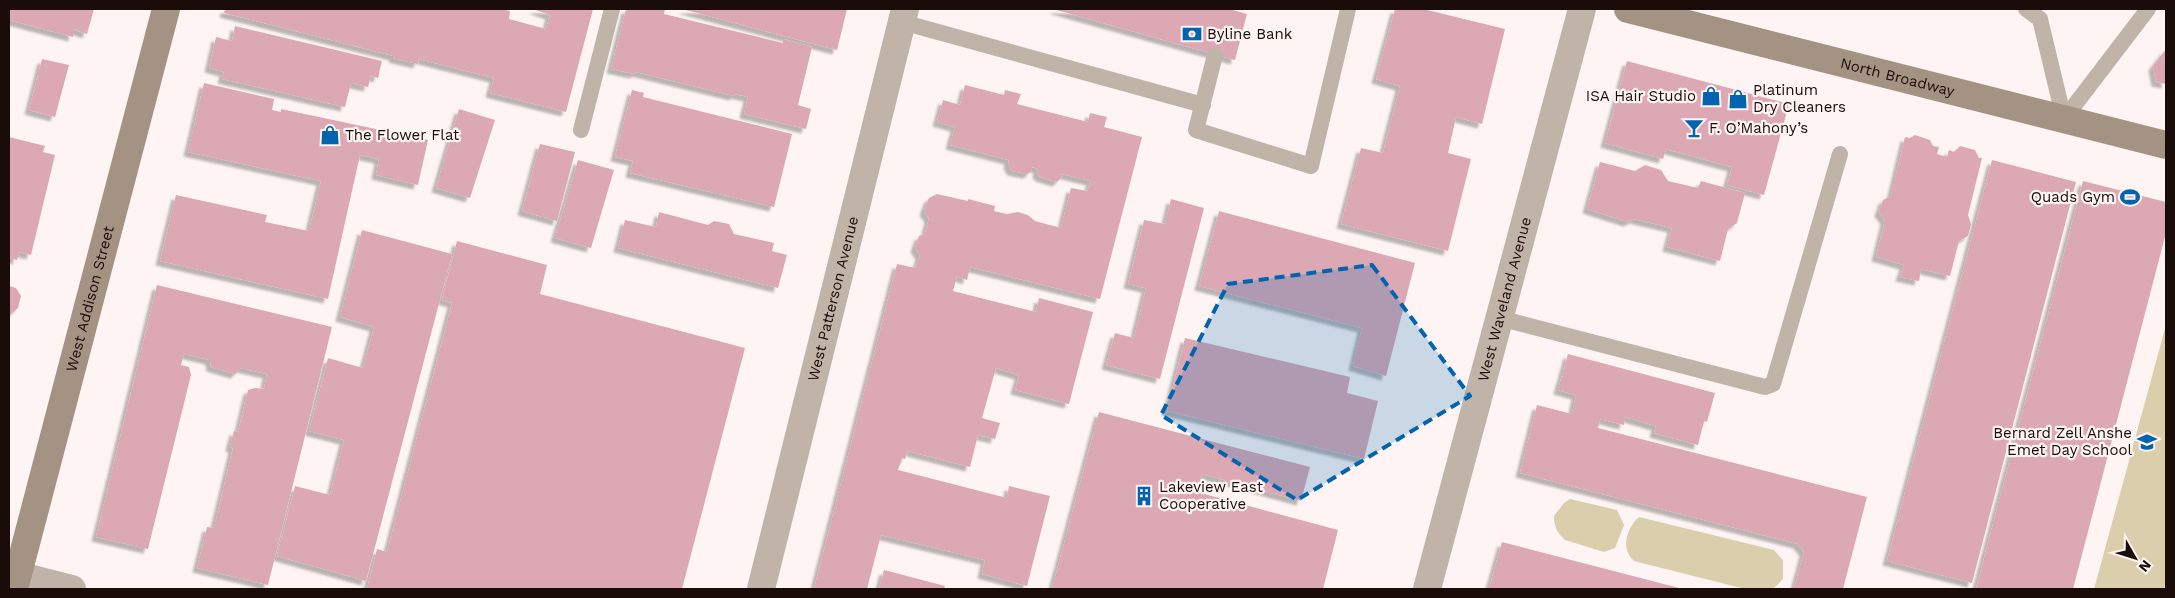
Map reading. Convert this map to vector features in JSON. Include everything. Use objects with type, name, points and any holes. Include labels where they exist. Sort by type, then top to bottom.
[{"type":"street","name":"West Addison Street","points":[[13,579],[166,9]]},
{"type":"street","name":"West Waveland Avenue","points":[[1427,589],[1582,9]]},
{"type":"street","name":"North Broadway","points":[[1628,9],[2166,145]]},
{"type":"street","name":"West Patterson Avenue","points":[[761,589],[904,15]]},
{"type":"street","points":[[13,579],[72,589]]},
{"type":"lane","points":[[581,130],[612,9]]},
{"type":"lane","points":[[1215,55],[1196,130],[1311,166],[1348,9]]},
{"type":"lane","points":[[2026,9],[2040,19],[2064,119]]},
{"type":"lane","points":[[2064,119],[2148,9]]},
{"type":"lane","points":[[904,15],[1203,105]]},
{"type":"lane","points":[[1499,318],[1766,387],[1773,384],[1840,154]]},
{"type":"highlighted area","points":[[1372,265],[1470,396],[1297,500],[1161,415],[1228,284]]},
{"type":"shaded area","name":"Bernard Zell Anshe Emet Day School","points":[[2166,325],[2166,589],[2094,589]]},
{"type":"shaded area","points":[[1570,499],[1617,510],[1624,525],[1615,548],[1604,552],[1565,540],[1562,537],[1556,529],[1554,516],[1564,503]]},
{"type":"shaded area","points":[[1639,517],[1774,550],[1783,560],[1783,579],[1773,589],[1745,589],[1634,561],[1627,550],[1626,544],[1628,532]]},
{"type":"building","points":[[9,9],[94,9],[87,34],[73,29],[73,37],[9,20]]},
{"type":"building","points":[[225,9],[501,9],[510,11],[509,19],[546,29],[550,15],[533,9],[593,9],[566,112],[490,93],[494,78],[419,59],[418,64],[393,58],[394,56],[224,13]]},
{"type":"building","points":[[626,9],[665,9],[664,14],[783,43],[783,39],[812,47],[798,105],[811,109],[806,129],[744,114],[748,97],[735,94],[734,96],[636,72],[635,74],[611,69]]},
{"type":"building","points":[[682,9],[847,9],[837,50]]},
{"type":"building","name":"Byline Bank","points":[[1053,9],[1229,9],[1247,14],[1235,60]]},
{"type":"building","points":[[1395,9],[1423,9],[1505,29],[1482,124],[1456,117],[1448,153],[1471,159],[1448,251],[1341,224],[1361,148],[1383,153],[1400,86],[1376,79]]},
{"type":"building","points":[[235,26],[382,61],[378,78],[371,76],[368,87],[351,83],[345,107],[222,79],[224,72],[209,68],[216,37],[232,41]]},
{"type":"building","points":[[2166,49],[2166,84],[2156,82],[2153,66]]},
{"type":"building","points":[[42,59],[69,65],[55,117],[29,110]]},
{"type":"building","points":[[1627,61],[1789,104],[1764,195],[1727,185],[1732,167],[1666,149],[1663,159],[1605,143]]},
{"type":"building","points":[[204,83],[274,99],[272,110],[281,112],[281,109],[428,140],[418,185],[376,175],[379,159],[360,155],[328,299],[160,261],[176,195],[267,215],[265,222],[309,231],[321,181],[188,152]]},
{"type":"building","points":[[965,85],[1004,95],[1005,90],[1021,94],[1017,104],[1088,122],[1090,113],[1107,117],[1104,127],[1142,137],[1100,299],[970,267],[967,280],[957,276],[953,291],[1036,312],[1039,298],[1093,312],[1069,404],[1015,390],[1019,375],[996,368],[982,418],[1000,423],[995,439],[978,435],[970,467],[908,451],[905,459],[902,458],[898,470],[1007,498],[1009,486],[1050,496],[1027,586],[982,574],[985,560],[881,535],[867,589],[814,589],[897,264],[916,268],[920,255],[915,248],[919,236],[925,234],[929,218],[924,211],[929,198],[937,194],[968,201],[968,199],[995,206],[994,211],[1007,214],[1018,212],[1028,215],[1035,221],[1061,228],[1071,188],[1087,191],[1091,181],[1062,174],[1057,182],[1040,177],[1037,173],[1038,169],[1032,167],[1031,172],[1027,174],[1012,171],[1008,164],[1009,160],[950,145],[955,127],[937,122],[943,100],[960,105]]},
{"type":"building","points":[[632,90],[644,93],[643,97],[792,134],[774,207],[630,173],[633,161],[615,157]]},
{"type":"building","points":[[459,109],[495,120],[470,198],[436,188]]},
{"type":"building","points":[[1915,135],[1930,140],[1933,146],[1939,147],[1937,154],[1947,157],[1949,150],[1954,152],[1960,146],[1975,150],[1979,158],[1982,158],[1968,215],[1971,224],[1968,236],[1959,241],[1950,276],[1921,269],[1919,281],[1900,277],[1904,265],[1876,257],[1885,220],[1879,212],[1883,200],[1891,196],[1905,137],[1910,138]]},
{"type":"building","points":[[9,137],[45,146],[43,152],[55,155],[31,255],[19,252],[17,260],[9,258]]},
{"type":"building","points":[[540,144],[575,152],[557,221],[522,211]]},
{"type":"building","points":[[578,160],[614,170],[591,248],[555,238]]},
{"type":"building","points":[[1992,160],[2076,182],[1972,583],[1887,561]]},
{"type":"building","points":[[1600,162],[1635,171],[1645,165],[1661,170],[1668,181],[1698,188],[1701,181],[1745,193],[1737,223],[1728,229],[1720,261],[1667,247],[1672,228],[1634,219],[1628,222],[1587,209]]},
{"type":"building","points":[[2083,181],[2166,202],[2166,233],[2073,589],[1976,589]]},
{"type":"building","points":[[1171,199],[1204,208],[1160,379],[1106,365],[1115,333],[1134,338],[1146,288],[1128,284],[1144,220],[1165,224]]},
{"type":"building","points":[[1219,211],[1415,263],[1386,376],[1353,366],[1362,328],[1199,286]]},
{"type":"building","points":[[659,212],[708,225],[714,221],[729,224],[734,234],[774,243],[772,251],[787,255],[778,288],[618,248],[625,220],[656,227]]},
{"type":"building","points":[[362,230],[452,254],[366,581],[277,556],[295,486],[330,495],[344,440],[309,431],[328,358],[363,368],[374,327],[340,317]]},
{"type":"building","points":[[457,241],[547,265],[540,294],[745,348],[682,589],[367,589],[377,549],[387,552],[452,303],[442,300]]},
{"type":"building","points":[[157,285],[332,327],[268,585],[197,568],[207,527],[214,528],[233,448],[230,447],[234,431],[238,432],[248,390],[255,388],[264,389],[267,374],[241,368],[235,374],[211,367],[210,360],[184,354],[181,365],[189,367],[191,375],[148,549],[96,537]]},
{"type":"building","points":[[9,286],[16,288],[21,296],[18,308],[9,316]]},
{"type":"building","points":[[1185,338],[1350,377],[1347,393],[1378,401],[1364,459],[1167,411]]},
{"type":"building","points":[[1568,354],[1715,393],[1707,422],[1704,421],[1698,445],[1654,433],[1656,426],[1625,417],[1624,425],[1600,419],[1598,428],[1867,497],[1843,589],[1794,589],[1804,552],[1798,544],[1520,473],[1537,405],[1572,414],[1576,395],[1558,390]]},
{"type":"building","name":"Lakeview East Cooperative","points":[[1099,412],[1310,467],[1301,501],[1202,474],[1197,492],[1338,530],[1323,589],[1052,589]]},
{"type":"building","points":[[1502,542],[1683,589],[1489,589]]},
{"type":"building","points":[[884,570],[945,586],[944,589],[879,589]]},
{"type":"place","name":"Byline Bank","points":[[1192,34]]},
{"type":"place","name":"ISA Hair Studio","points":[[1711,96]]},
{"type":"place","name":"Platinum Dry Cleaners","points":[[1738,99]]},
{"type":"place","name":"F. O’Mahony’s","points":[[1694,128]]},
{"type":"place","name":"The Flower Flat","points":[[330,135]]},
{"type":"place","name":"Quads Gym","points":[[2130,197]]},
{"type":"place","name":"Bernard Zell Anshe Emet Day School","points":[[2147,442]]},
{"type":"place","name":"Lakeview East Cooperative","points":[[1144,496]]}]
